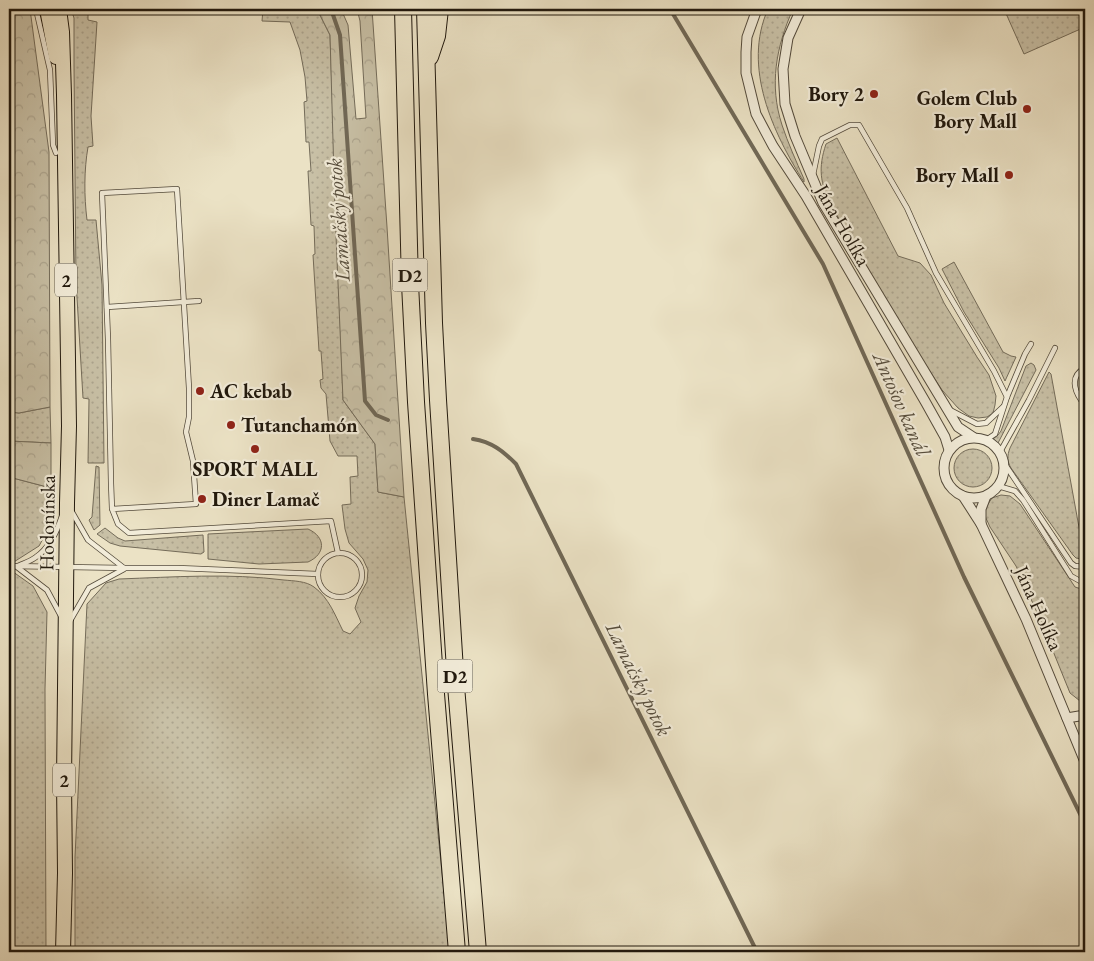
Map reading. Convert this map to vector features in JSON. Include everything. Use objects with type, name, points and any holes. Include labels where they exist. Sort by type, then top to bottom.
[{"type":"highway","points":[[393,9],[404,43]]},
{"type":"highway","name":"D2","points":[[403,9],[410,284],[416,402],[436,694],[457,952]]},
{"type":"highway","name":"D2","points":[[425,9],[438,410],[456,686],[478,952]]},
{"type":"highway","points":[[426,68],[437,36],[440,9]]},
{"type":"main road","name":"Hodonínska","points":[[47,9],[64,95]]},
{"type":"main road","name":"Hodonínska","points":[[59,9],[62,32],[64,95],[68,426],[63,952]]},
{"type":"street","name":"Jána Holíka","points":[[757,9],[747,36],[746,52],[746,73],[756,114],[773,146],[806,196],[926,403],[945,438],[949,450]]},
{"type":"street","name":"Jána Holíka","points":[[800,9],[788,38],[783,69],[784,104],[812,179],[823,203],[958,427],[973,437]]},
{"type":"street","points":[[973,437],[986,440],[995,446],[1000,452],[1004,463],[1004,474],[993,492],[986,496],[974,498],[963,496],[956,492],[949,486],[944,474],[944,461],[949,450],[961,440],[973,437]]},
{"type":"street","name":"Jána Holíka","points":[[963,496],[981,524],[1026,619],[1085,762]]},
{"type":"street","points":[[981,524],[981,509],[986,496]]},
{"type":"street","points":[[1067,718],[1085,715]]},
{"type":"lane","points":[[36,9],[50,70],[53,145],[56,153]]},
{"type":"lane","points":[[812,179],[818,146],[822,139],[850,125],[859,125],[907,208],[936,273],[1007,397]]},
{"type":"lane","points":[[112,509],[196,504],[193,461],[186,432],[189,417],[189,388],[176,189],[102,193],[112,509],[118,524],[130,533],[331,521],[338,553]]},
{"type":"lane","points":[[107,307],[199,301]]},
{"type":"lane","points":[[986,440],[995,434],[1007,397],[1031,344]]},
{"type":"lane","points":[[1000,452],[1055,348]]},
{"type":"lane","points":[[1082,400],[1074,388],[1074,382],[1077,375],[1085,368]]},
{"type":"lane","points":[[947,408],[976,424],[986,423],[1004,406]]},
{"type":"lane","points":[[1004,463],[1071,563],[1075,566],[1085,567]]},
{"type":"lane","points":[[998,486],[1015,491],[1023,500],[1071,576],[1080,581],[1085,581]]},
{"type":"lane","points":[[16,566],[36,558],[44,550],[55,535],[67,503]]},
{"type":"lane","points":[[67,503],[88,540],[125,568]]},
{"type":"lane","points":[[338,553],[345,553],[357,560],[363,573],[360,586],[350,596],[335,597],[328,594],[319,582],[319,568],[326,557],[338,553]]},
{"type":"lane","points":[[9,566],[178,568],[318,574]]},
{"type":"lane","points":[[16,566],[47,590],[66,627]]},
{"type":"lane","points":[[66,627],[89,588],[125,568]]},
{"type":"green space","points":[[9,9],[30,9],[49,152],[50,407],[19,413],[9,412]]},
{"type":"green space","points":[[71,9],[88,9],[88,20],[97,22],[91,116],[93,146],[88,147],[85,192],[87,220],[96,220],[102,285],[104,463],[88,463],[89,399],[83,398],[76,281],[74,18]]},
{"type":"green space","points":[[263,9],[317,9],[330,35],[343,400],[375,444],[378,492],[404,497],[450,952],[75,952],[75,857],[87,604],[106,583],[119,579],[202,576],[263,578],[300,582],[314,587],[328,602],[343,631],[350,634],[361,622],[355,608],[367,582],[368,570],[363,559],[349,543],[342,505],[351,504],[350,477],[358,476],[357,456],[338,456],[330,441],[326,394],[321,388],[320,380],[323,379],[321,351],[319,351],[313,255],[315,254],[314,226],[311,225],[308,171],[311,171],[309,142],[306,142],[304,102],[307,101],[305,77],[300,50],[290,22],[262,21]]},
{"type":"green space","points":[[317,9],[341,9],[348,25],[356,119],[366,118],[360,21],[357,9],[372,9],[404,497],[378,492],[375,444],[343,400],[330,35]]},
{"type":"green space","points":[[768,9],[793,9],[782,38],[775,81],[778,110],[782,125],[804,182],[792,163],[772,121],[760,76],[758,54],[761,31]]},
{"type":"green space","points":[[1004,9],[1085,9],[1085,27],[1024,54]]},
{"type":"green space","points":[[837,138],[898,256],[920,263],[931,275],[944,303],[989,375],[996,396],[993,413],[987,417],[969,416],[958,408],[942,390],[907,336],[831,205],[824,190],[821,168],[826,144]]},
{"type":"green space","points":[[954,262],[1003,352],[1016,357],[1005,381],[964,312],[942,269]]},
{"type":"green space","points":[[1031,363],[1036,370],[998,443],[993,439],[1001,431],[1026,366]]},
{"type":"green space","points":[[1049,372],[1051,374],[1085,560],[1076,558],[1073,555],[1011,468],[1008,461],[1010,448]]},
{"type":"green space","points":[[50,407],[51,443],[9,441],[9,412],[19,413]]},
{"type":"green space","points":[[9,441],[51,443],[51,488],[9,477]]},
{"type":"green space","points":[[973,449],[987,454],[992,468],[987,482],[973,487],[959,482],[954,468],[959,454]]},
{"type":"green space","points":[[96,466],[99,467],[100,525],[94,530],[89,520],[92,517]]},
{"type":"green space","points":[[9,477],[51,488],[54,519],[39,546],[9,565]]},
{"type":"green space","points":[[1001,495],[1010,496],[1020,504],[1075,587],[1085,590],[1085,705],[1070,693],[1016,566],[990,527],[985,516],[986,507],[992,498]]},
{"type":"green space","points":[[105,528],[125,541],[203,535],[204,552],[201,554],[120,546],[110,543],[97,534]]},
{"type":"green space","points":[[308,529],[318,536],[322,546],[318,555],[308,562],[259,564],[208,559],[208,534]]},
{"type":"green space","points":[[9,569],[33,586],[47,612],[45,689],[46,952],[9,952]]},
{"type":"waterway","name":"Lamačský potok","points":[[331,9],[340,35],[365,401],[376,415],[388,420]]},
{"type":"waterway","name":"Antošov kanál","points":[[670,9],[823,264],[964,577],[1085,824]]},
{"type":"waterway","name":"Lamačský potok","points":[[473,439],[486,442],[497,448],[516,464],[757,952]]},
{"type":"place","name":"Bory 2","points":[[874,94]]},
{"type":"place","name":"Golem Club Bory Mall","points":[[1027,109]]},
{"type":"place","name":"Bory Mall","points":[[1009,175]]},
{"type":"place","name":"AC kebab","points":[[200,391]]},
{"type":"place","name":"Tutanchamón","points":[[231,425]]},
{"type":"place","name":"SPORT MALL","points":[[255,449]]},
{"type":"place","name":"Diner Lamač","points":[[202,499]]}]
